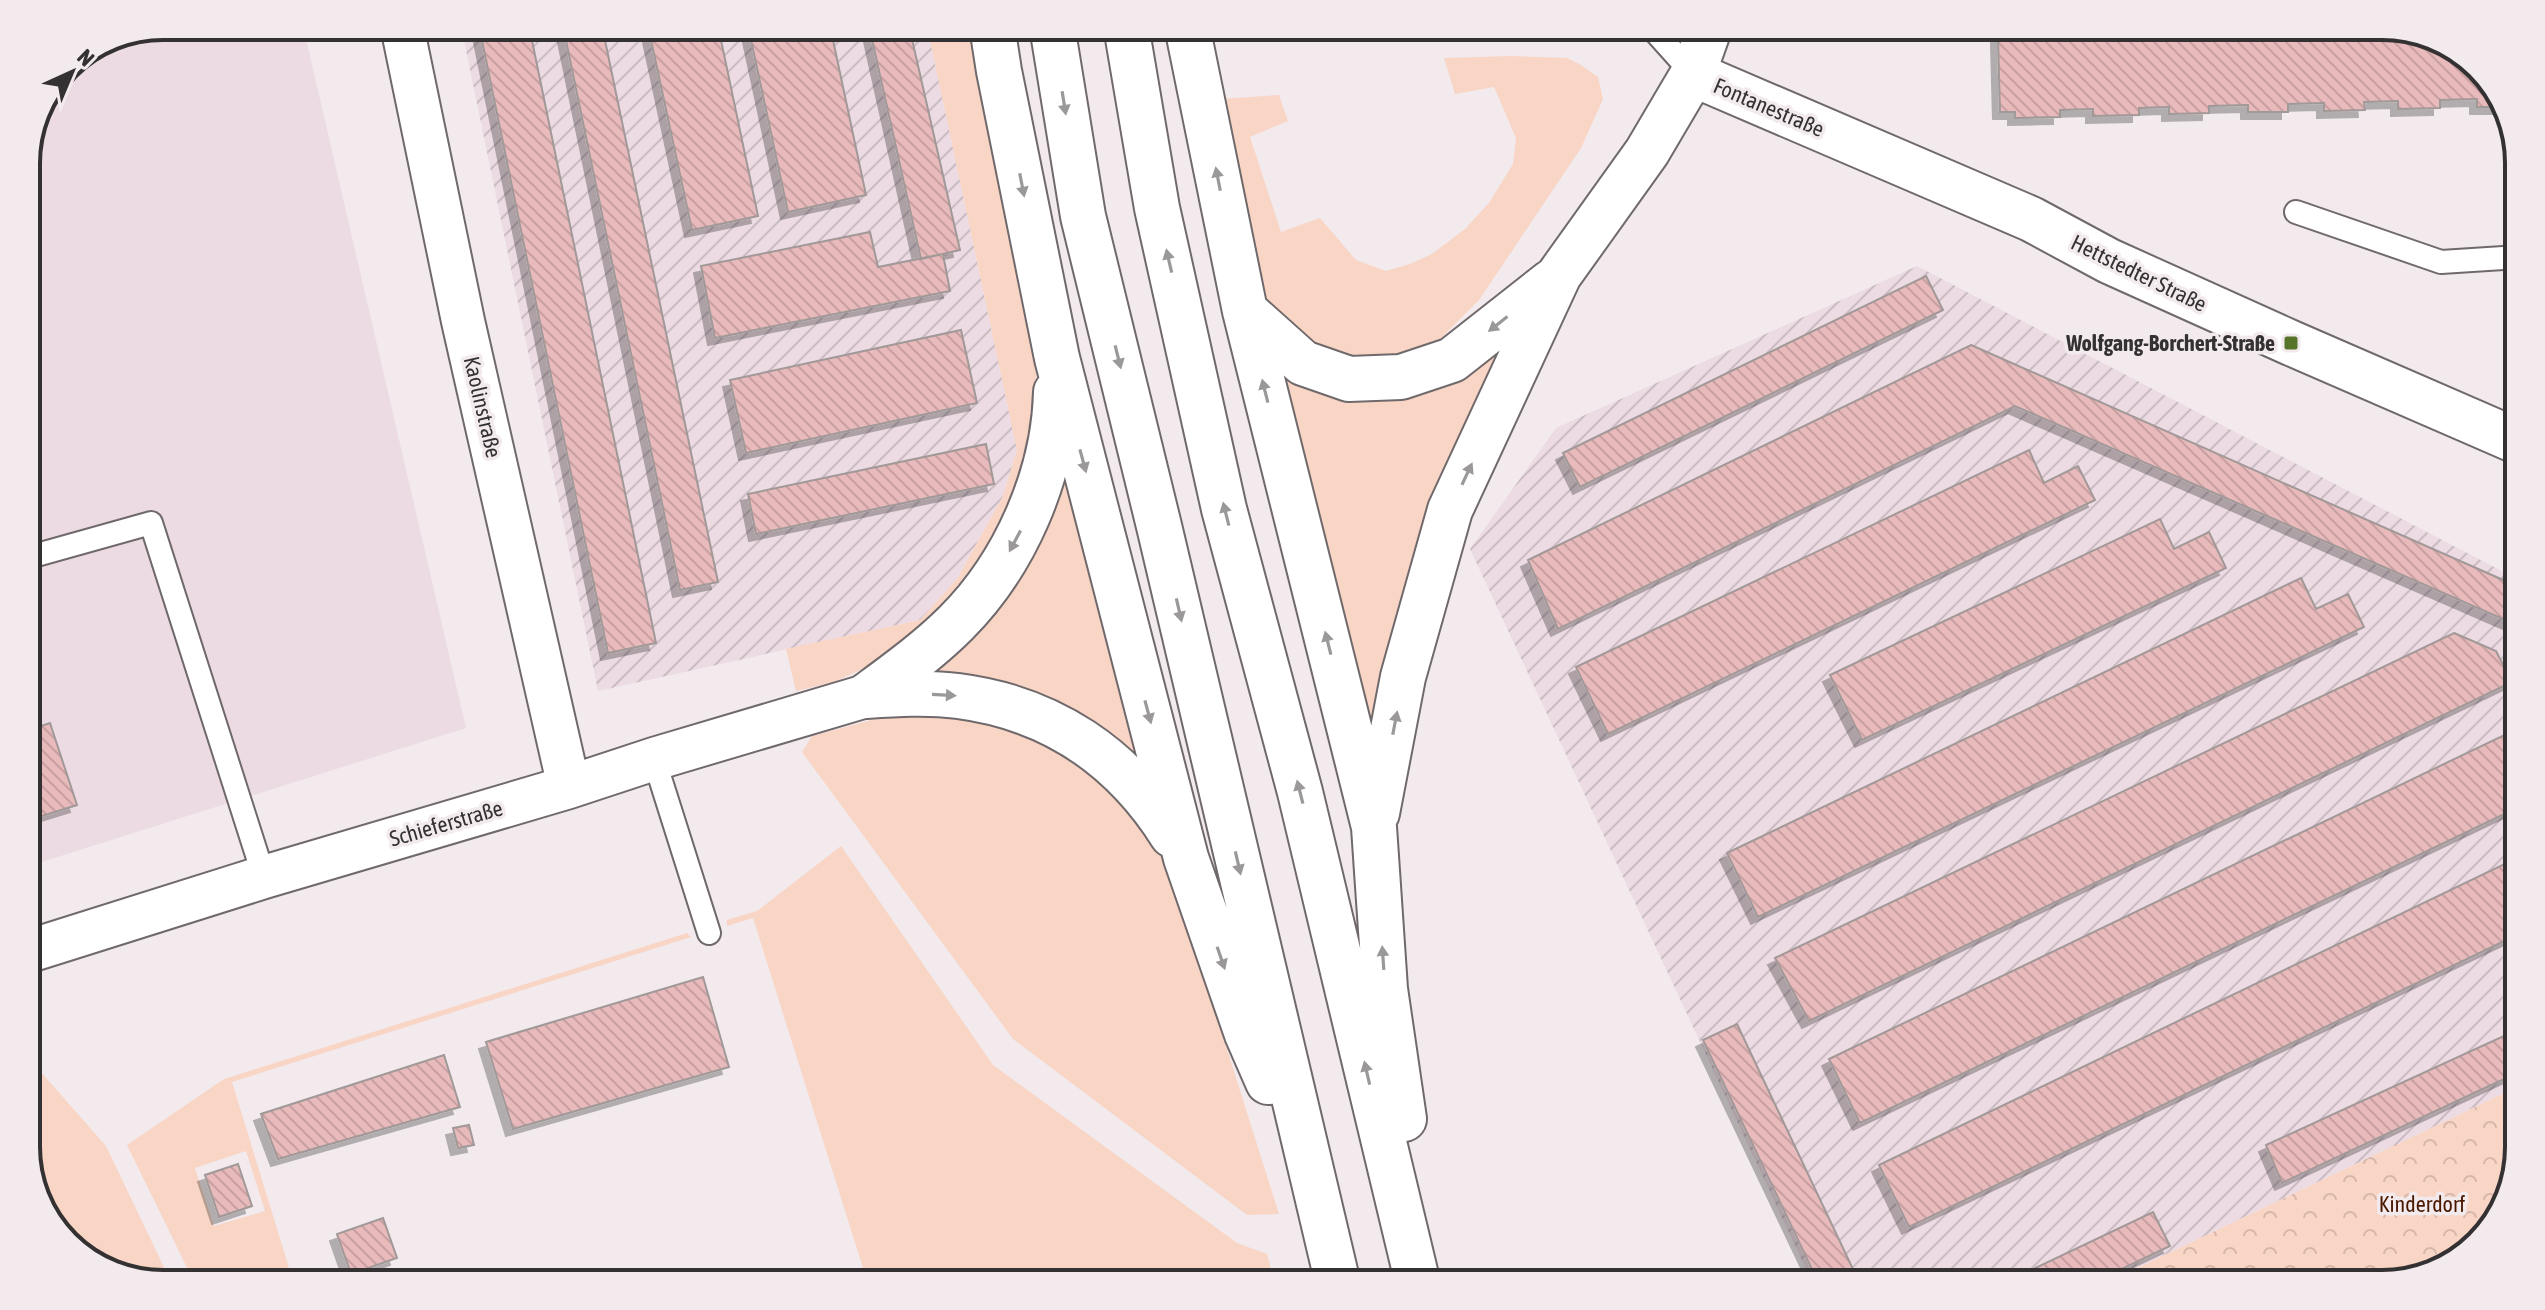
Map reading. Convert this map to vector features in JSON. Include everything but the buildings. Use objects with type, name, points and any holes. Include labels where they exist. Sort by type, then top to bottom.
[{"type":"main road","points":[[994,40],[1057,358],[1186,858],[1247,1034],[1314,1185]]},
{"type":"main road","points":[[1054,40],[1083,216],[1335,1270]]},
{"type":"main road","points":[[1128,40],[1157,208],[1224,509],[1300,792],[1414,1270]]},
{"type":"main road","points":[[1190,40],[1245,311],[1374,827],[1385,989],[1412,1174],[1416,1270]]},
{"type":"main road","name":"Fontanestraße","points":[[1705,40],[1693,74],[1849,141]]},
{"type":"main road","points":[[1374,827],[1403,677],[1450,510],[1559,275],[1647,152],[1693,74]]},
{"type":"main road","name":"Hettstedter Straße","points":[[1849,141],[2031,219],[2109,261],[2505,436]]},
{"type":"main road","points":[[1245,311],[1303,363],[1349,379],[1401,377],[1452,360],[1559,275]]},
{"type":"main road","points":[[866,696],[958,621],[988,585],[1014,543],[1031,506],[1045,463],[1055,417],[1057,358]]},
{"type":"main road","points":[[866,696],[957,696],[1032,714],[1067,730],[1101,753],[1130,780],[1155,808],[1186,858]]},
{"type":"street","name":"Kaolinstraße","points":[[405,40],[467,337],[569,787]]},
{"type":"street","name":"Schieferstraße","points":[[40,948],[866,696]]},
{"type":"lane","points":[[1663,40],[1693,74]]},
{"type":"lane","points":[[2296,212],[2441,262],[2505,258]]},
{"type":"lane","points":[[40,554],[151,523],[264,877]]},
{"type":"lane","points":[[654,759],[709,933]]},
{"type":"shaded area","points":[[163,40],[306,40],[466,728],[40,863],[40,155],[49,116],[61,95],[76,76],[116,49],[139,42]]},
{"type":"shaded area","points":[[464,40],[930,40],[1017,450],[1003,496],[957,579],[920,620],[598,691]]},
{"type":"shaded area","points":[[1917,266],[2505,573],[2505,1093],[2133,1270],[1806,1270],[1470,549],[1556,428]]},
{"type":"green space","points":[[930,40],[974,40],[1032,337],[1037,413],[1032,454],[985,563],[904,646],[834,682],[796,691],[786,649],[920,620],[957,579],[1003,496],[1017,450]]},
{"type":"green space","points":[[1444,58],[1567,58],[1598,77],[1603,99],[1581,148],[1479,300],[1436,343],[1403,354],[1365,360],[1334,352],[1296,334],[1259,289],[1220,99],[1279,95],[1288,121],[1250,137],[1281,232],[1320,218],[1356,260],[1386,271],[1432,254],[1465,229],[1489,203],[1513,164],[1516,138],[1494,87],[1455,94]]},
{"type":"green space","points":[[1516,334],[1423,526],[1393,627],[1369,737],[1274,365],[1295,377]]},
{"type":"green space","points":[[1062,463],[1146,763],[918,678]]},
{"type":"green space","points":[[968,713],[1086,760],[1149,827],[1172,875],[1279,1214],[1247,1215],[1013,1039],[802,752],[812,736],[883,717]]},
{"type":"green space","points":[[841,846],[993,1065],[1237,1243],[1267,1254],[1271,1270],[864,1270],[753,918],[727,926],[727,920],[757,911]]},
{"type":"green space","points":[[687,933],[691,937],[232,1082],[290,1270],[188,1270],[127,1145],[224,1079]],"holes":[[[246,1151],[265,1211],[214,1226],[195,1168]]]},
{"type":"green space","points":[[40,1071],[106,1146],[165,1270],[131,1266],[109,1257],[82,1239],[61,1215],[42,1171]]},
{"type":"green space","name":"Kinderdorf","points":[[2505,1093],[2505,1147],[2498,1187],[2474,1228],[2436,1257],[2406,1268],[2382,1270],[2133,1270]]},
{"type":"place","name":"Wolfgang-Borchert-Straße","points":[[2291,343]]}]
